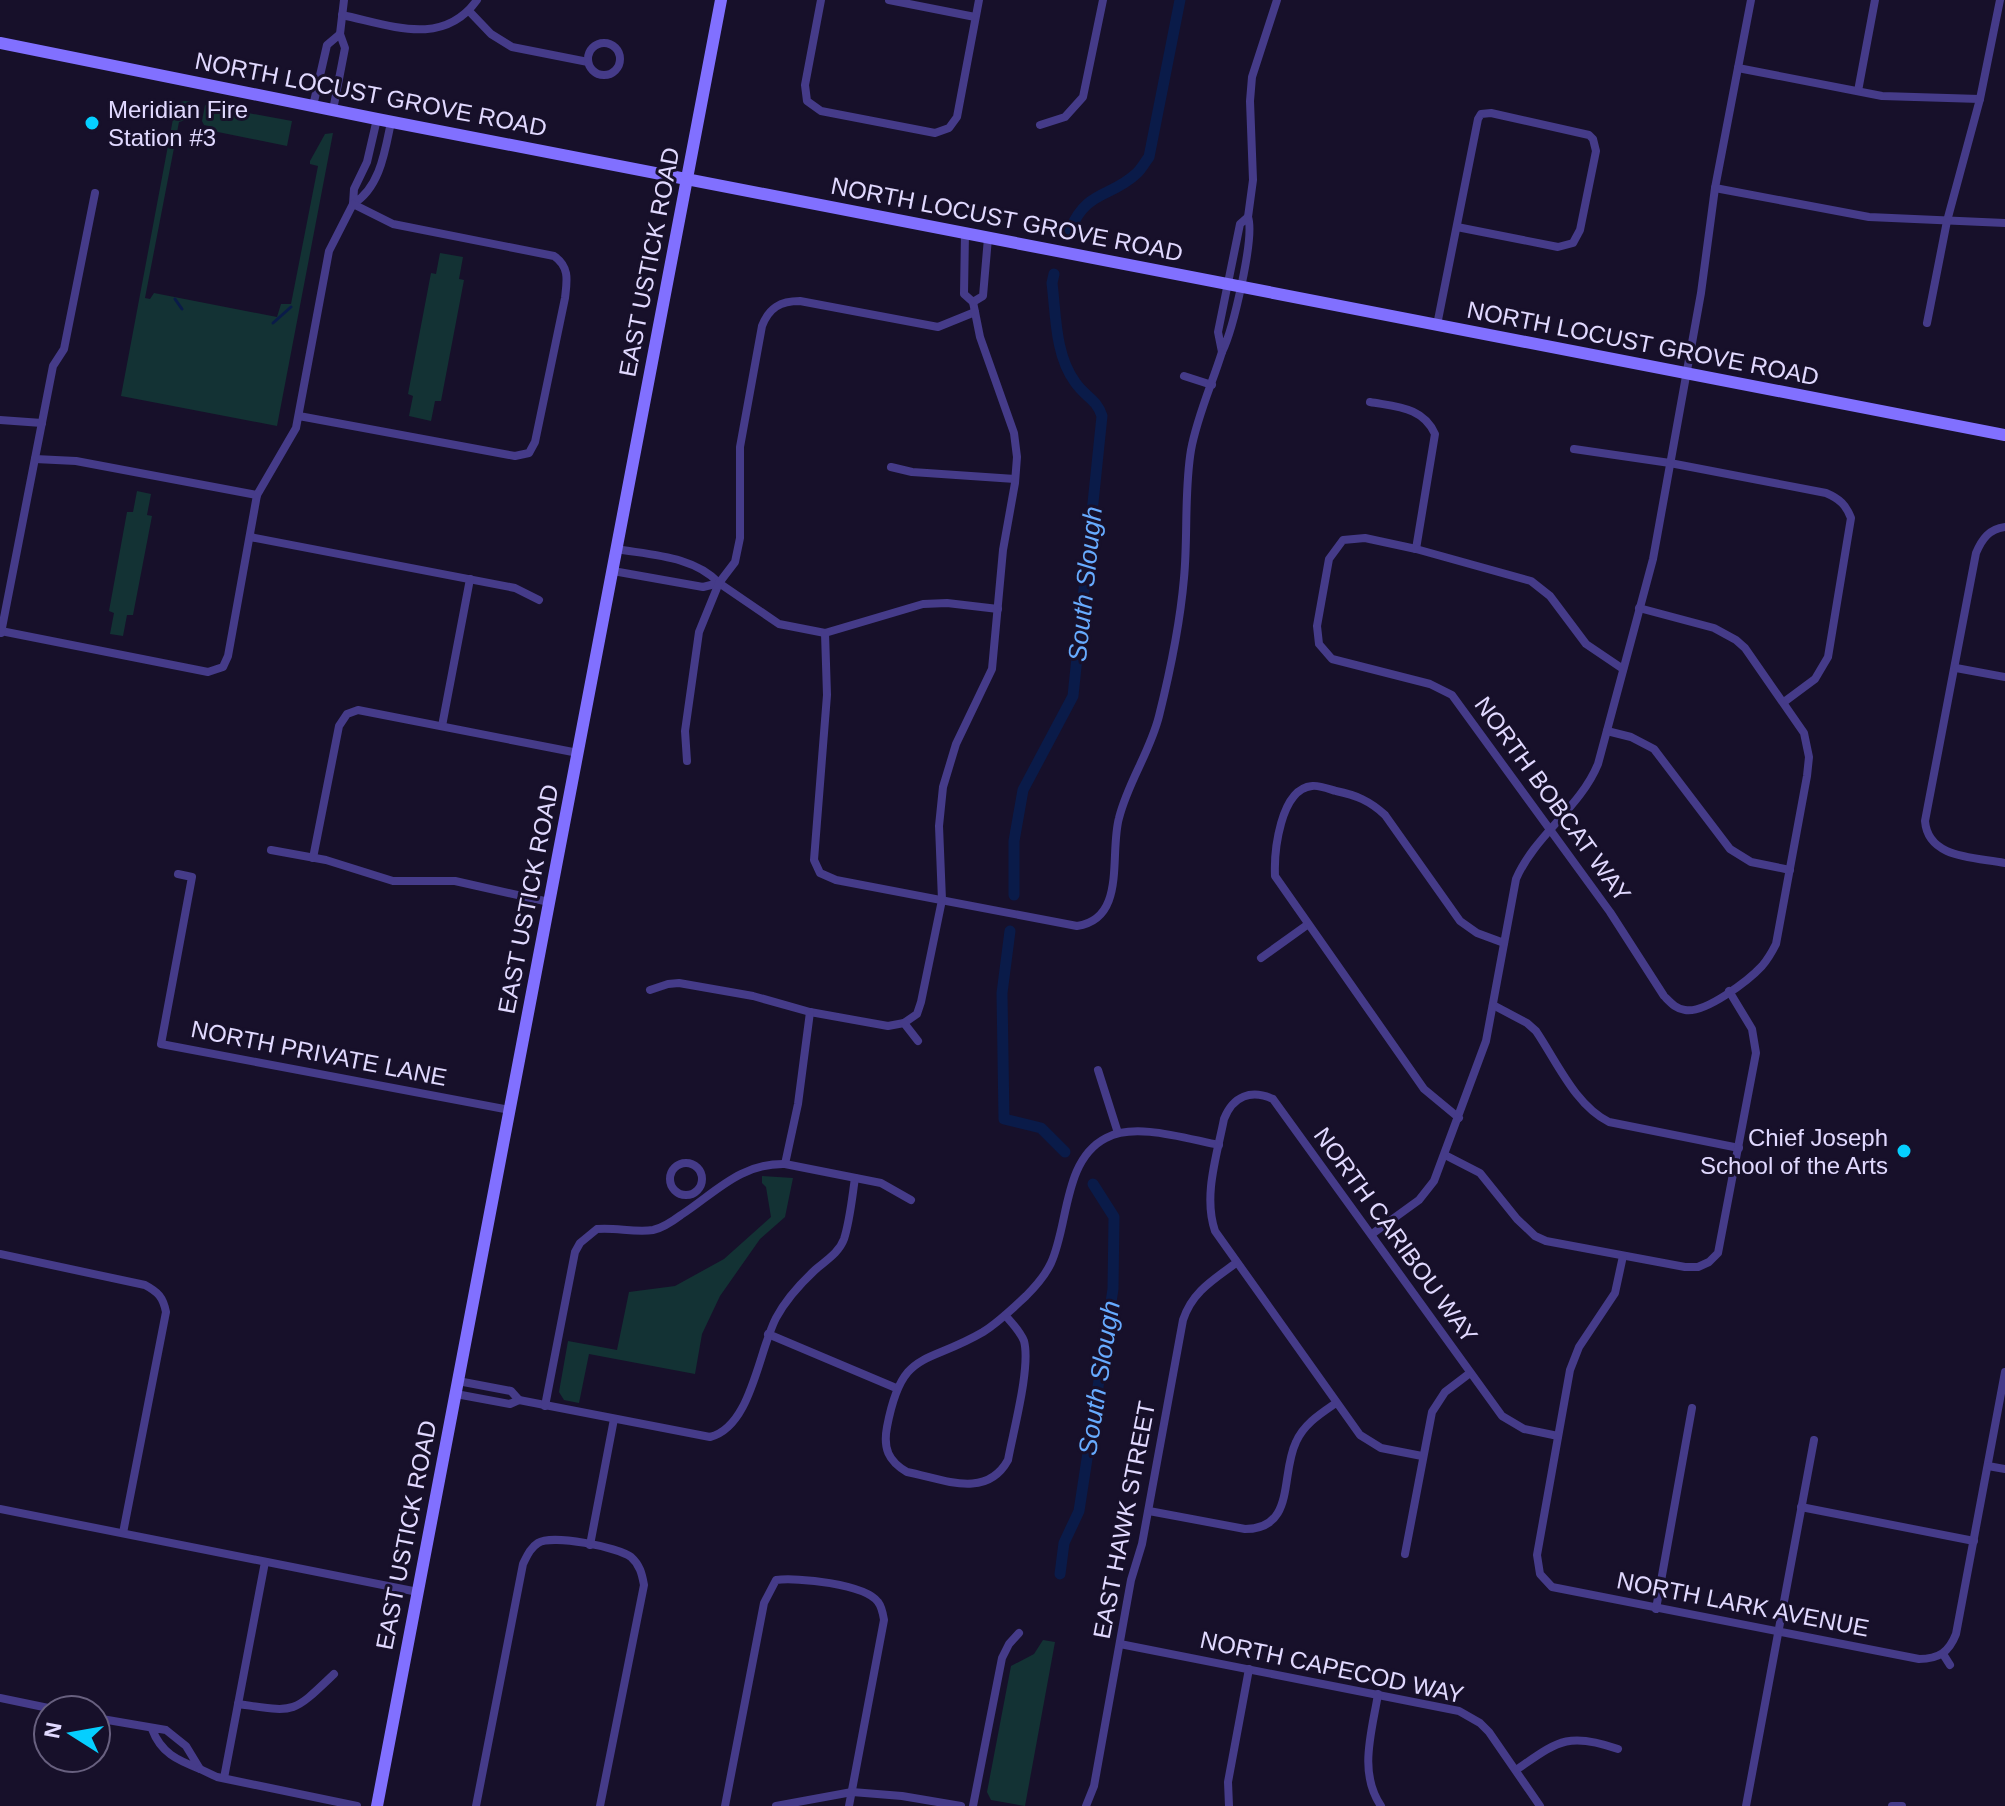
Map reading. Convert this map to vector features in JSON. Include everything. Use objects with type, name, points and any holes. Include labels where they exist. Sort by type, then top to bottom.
[{"type":"main road","name":"EAST USTICK ROAD","points":[[377,1806],[721,0]]},
{"type":"main road","name":"NORTH LOCUST GROVE ROAD","points":[[0,43],[391,122],[2005,435]]},
{"type":"street","points":[[333,110],[345,48],[340,34],[344,0]]},
{"type":"street","points":[[342,15],[425,30],[449,25],[469,11],[477,0]]},
{"type":"street","points":[[821,0],[805,85],[807,101],[821,111],[935,133],[949,128],[957,117],[979,0]]},
{"type":"street","points":[[889,0],[975,17]]},
{"type":"street","points":[[1040,125],[1065,117],[1083,97],[1103,0]]},
{"type":"street","points":[[825,633],[827,695],[814,860],[820,873],[836,880],[1077,926],[1098,919],[1107,909],[1111,896],[1114,846],[1121,809],[1159,716],[1183,588],[1191,449],[1222,352],[1218,332],[1234,286],[1240,224],[1248,217],[1253,180],[1252,77],[1277,0]]},
{"type":"street","points":[[1372,1234],[1427,1191],[1445,1155],[1482,1054],[1516,879],[1528,857],[1593,775],[1607,731],[1653,559],[1701,293],[1715,188],[1751,0]]},
{"type":"street","points":[[1858,91],[1875,0]]},
{"type":"street","points":[[1927,323],[1947,221],[1980,99],[2000,0]]},
{"type":"street","points":[[469,11],[491,34],[512,47],[588,62],[595,72],[607,75],[618,68],[620,56],[614,46],[601,43],[591,50],[588,62]]},
{"type":"street","points":[[313,106],[327,45],[340,34]]},
{"type":"street","points":[[1738,68],[1907,98],[1980,99]]},
{"type":"street","points":[[1437,325],[1478,119],[1481,114],[1491,113],[1589,135],[1593,139],[1596,151],[1580,230],[1573,243],[1558,247],[1457,227]]},
{"type":"street","points":[[95,193],[64,349],[53,366],[0,634],[208,672],[220,670],[228,656],[257,495],[292,437],[299,416],[329,251],[353,204],[354,189],[367,162],[377,119]]},
{"type":"street","points":[[353,204],[367,196],[380,167],[391,122]]},
{"type":"street","points":[[1715,188],[1869,217],[2005,223]]},
{"type":"street","points":[[299,416],[515,456],[529,453],[535,442],[565,298],[568,277],[564,266],[554,256],[393,224],[353,204]]},
{"type":"street","points":[[650,990],[679,983],[888,1026],[904,1023],[917,1014],[942,900],[939,826],[943,787],[956,744],[992,669],[1003,550],[1017,457],[1014,433],[980,337],[973,302],[964,294],[965,233]]},
{"type":"street","points":[[973,302],[983,296],[988,238]]},
{"type":"street","points":[[687,761],[685,731],[699,632],[719,583],[735,562],[740,538],[739,460],[742,435],[762,326],[767,315],[787,301],[800,301],[938,327],[975,312]]},
{"type":"street","points":[[1184,376],[1212,385]]},
{"type":"street","points":[[1370,402],[1421,414],[1435,434],[1416,549],[1531,581],[1550,596],[1586,644],[1623,669]]},
{"type":"street","points":[[0,420],[42,423]]},
{"type":"street","points":[[1574,449],[1670,463],[1826,493],[1838,498],[1847,507],[1851,518],[1828,657],[1815,679],[1784,702]]},
{"type":"street","points":[[35,459],[76,461],[257,495]]},
{"type":"street","points":[[891,467],[912,472],[1015,479]]},
{"type":"street","points":[[2005,527],[1990,532],[1981,541],[1976,553],[1925,821],[1926,834],[1943,851],[2005,863]]},
{"type":"street","points":[[250,537],[515,588],[539,600]]},
{"type":"street","name":"NORTH BOBCAT WAY","points":[[1416,549],[1365,538],[1339,542],[1329,559],[1317,626],[1321,649],[1332,659],[1430,684],[1452,695],[1610,912],[1664,996],[1673,1005],[1685,1010],[1697,1010],[1753,974],[1776,944],[1809,757],[1804,733],[1736,640],[1714,628],[1639,608]]},
{"type":"street","points":[[616,549],[683,561],[708,572],[779,624],[825,633],[923,604],[947,603],[998,609]]},
{"type":"street","points":[[613,571],[703,587],[719,583]]},
{"type":"street","points":[[442,726],[470,579]]},
{"type":"street","points":[[1956,668],[2005,677]]},
{"type":"street","points":[[313,858],[339,726],[347,714],[358,710],[578,753]]},
{"type":"street","points":[[1607,731],[1631,737],[1654,749],[1730,849],[1751,862],[1790,870]]},
{"type":"street","points":[[1459,1118],[1424,1089],[1275,876],[1284,812],[1289,800],[1297,791],[1312,786],[1357,796],[1374,805],[1385,815],[1460,921],[1477,933],[1504,943]]},
{"type":"street","points":[[271,850],[313,858],[393,881],[455,881],[549,902]]},
{"type":"street","name":"NORTH PRIVATE LANE","points":[[178,874],[192,877],[161,1044],[510,1110]]},
{"type":"street","points":[[1261,958],[1307,925]]},
{"type":"street","points":[[1445,1155],[1480,1173],[1517,1219],[1535,1236],[1546,1241],[1685,1267],[1698,1267],[1709,1262],[1718,1253],[1756,1053],[1746,1017],[1729,991]]},
{"type":"street","points":[[1493,1005],[1536,1031],[1580,1099],[1598,1117],[1609,1122],[1739,1148]]},
{"type":"street","points":[[785,1164],[798,1104],[810,1012]]},
{"type":"street","points":[[904,1023],[918,1041]]},
{"type":"street","points":[[1098,1070],[1118,1133]]},
{"type":"street","name":"NORTH CARIBOU WAY","points":[[1219,1145],[1224,1119],[1238,1099],[1249,1094],[1262,1094],[1273,1099],[1494,1407],[1513,1424],[1524,1429],[1558,1436]]},
{"type":"street","points":[[1005,1315],[1021,1333],[1025,1345],[1025,1364],[1008,1460],[1001,1472],[993,1480],[973,1485],[907,1472],[889,1457],[885,1438],[896,1388],[910,1368],[981,1333],[1039,1282],[1052,1261],[1080,1164],[1095,1144],[1118,1133],[1142,1131],[1219,1145],[1210,1195],[1215,1231],[1352,1426],[1370,1443],[1381,1448],[1422,1456]]},
{"type":"street","points":[[689,1163],[700,1170],[702,1182],[695,1192],[682,1195],[672,1187],[670,1175],[677,1165],[689,1163]]},
{"type":"street","points":[[545,1406],[575,1252],[585,1238],[597,1229],[654,1230],[702,1201],[724,1182],[755,1167],[785,1164],[881,1183],[911,1200]]},
{"type":"street","points":[[457,1387],[511,1391],[519,1400],[545,1406],[710,1437],[720,1435],[740,1413],[753,1386],[768,1334],[778,1315],[794,1292],[831,1258],[843,1241],[855,1178]]},
{"type":"street","points":[[695,1192],[702,1201]]},
{"type":"street","points":[[0,1254],[145,1285],[163,1300],[166,1312],[123,1533]]},
{"type":"street","points":[[1558,1436],[1574,1358],[1615,1293],[1623,1256]]},
{"type":"street","name":"EAST HAWK STREET","points":[[1086,1806],[1094,1786],[1131,1580],[1149,1511],[1187,1308],[1201,1288],[1236,1263]]},
{"type":"street","points":[[768,1334],[896,1388]]},
{"type":"street","points":[[1950,1665],[1943,1654],[1952,1645],[1956,1634],[2005,1372]]},
{"type":"street","points":[[1405,1554],[1428,1424],[1437,1401],[1470,1373]]},
{"type":"street","points":[[457,1387],[510,1404],[519,1400]]},
{"type":"street","points":[[1149,1511],[1245,1529],[1258,1529],[1269,1524],[1278,1515],[1291,1455],[1301,1432],[1308,1423],[1336,1403]]},
{"type":"street","points":[[1656,1609],[1692,1408]]},
{"type":"street","points":[[590,1545],[614,1419]]},
{"type":"street","name":"NORTH LARK AVENUE","points":[[1558,1436],[1537,1555],[1540,1574],[1552,1587],[1919,1659],[1932,1659],[1943,1654]]},
{"type":"street","points":[[1746,1806],[1814,1440]]},
{"type":"street","points":[[1988,1466],[2005,1469]]},
{"type":"street","points":[[1801,1507],[1974,1541]]},
{"type":"street","points":[[0,1509],[418,1592]]},
{"type":"street","points":[[476,1806],[523,1564],[537,1543],[556,1539],[618,1550],[637,1563],[644,1585],[600,1806]]},
{"type":"street","points":[[224,1778],[265,1562]]},
{"type":"street","points":[[725,1806],[764,1603],[776,1580],[790,1578],[859,1590],[880,1604],[884,1620],[849,1806]]},
{"type":"street","points":[[973,1806],[1002,1658],[1019,1633]]},
{"type":"street","name":"NORTH CAPECOD WAY","points":[[1120,1644],[1447,1708],[1470,1716],[1489,1732],[1540,1806]]},
{"type":"street","points":[[1229,1806],[1228,1782],[1249,1669]]},
{"type":"street","points":[[238,1704],[286,1710],[302,1705],[334,1674]]},
{"type":"street","points":[[1378,1694],[1367,1763],[1371,1788],[1381,1806]]},
{"type":"street","points":[[0,1698],[32,1705]]},
{"type":"street","points":[[112,1721],[166,1730],[186,1746],[200,1769]]},
{"type":"street","points":[[152,1729],[158,1744],[176,1759],[200,1769],[224,1778],[357,1806]]},
{"type":"street","points":[[1516,1770],[1545,1750],[1567,1740],[1592,1740],[1618,1749]]},
{"type":"street","points":[[776,1806],[852,1792],[902,1796],[961,1806]]},
{"type":"street","points":[[1892,1806],[1902,1806]]},
{"type":"green space","points":[[192,102],[189,119],[179,122],[145,298],[150,299],[154,293],[277,317],[281,304],[291,304],[318,166],[310,164],[310,161],[325,134],[333,133],[277,426],[121,396],[176,103]]},
{"type":"green space","points":[[205,105],[292,121],[287,146],[213,131],[213,127],[204,125],[202,121]]},
{"type":"green space","points":[[440,253],[463,257],[459,279],[464,280],[441,401],[435,401],[431,421],[409,416],[413,396],[408,394],[431,273],[436,274]]},
{"type":"green space","points":[[137,491],[151,494],[147,515],[152,516],[133,615],[127,615],[123,636],[110,634],[114,613],[109,611],[127,512],[133,512]]},
{"type":"green space","points":[[762,1176],[793,1178],[785,1217],[760,1239],[720,1296],[702,1334],[695,1374],[589,1354],[579,1403],[564,1400],[559,1392],[568,1341],[617,1350],[629,1292],[675,1286],[724,1259],[771,1217]]},
{"type":"green space","points":[[1043,1640],[1055,1642],[1025,1806],[991,1800],[987,1792],[1011,1666],[1034,1654]]},
{"type":"waterway","name":"South Slough","points":[[1070,230],[1084,207],[1127,181],[1149,157],[1180,0]]},
{"type":"waterway","name":"South Slough","points":[[1014,895],[1014,841],[1023,790],[1073,696],[1102,416],[1097,405],[1075,382],[1064,360],[1056,321],[1054,274]]},
{"type":"waterway","points":[[175,299],[182,309]]},
{"type":"waterway","points":[[273,323],[291,307]]},
{"type":"waterway","name":"South Slough","points":[[1010,931],[1002,993],[1004,1119],[1041,1128],[1065,1152]]},
{"type":"waterway","name":"South Slough","points":[[1060,1574],[1064,1543],[1079,1511],[1113,1289],[1114,1217],[1093,1184]]},
{"type":"place","name":"Meridian Fire Station #3","points":[[92,123]]},
{"type":"place","name":"Chief Joseph School of the Arts","points":[[1904,1151]]}]
